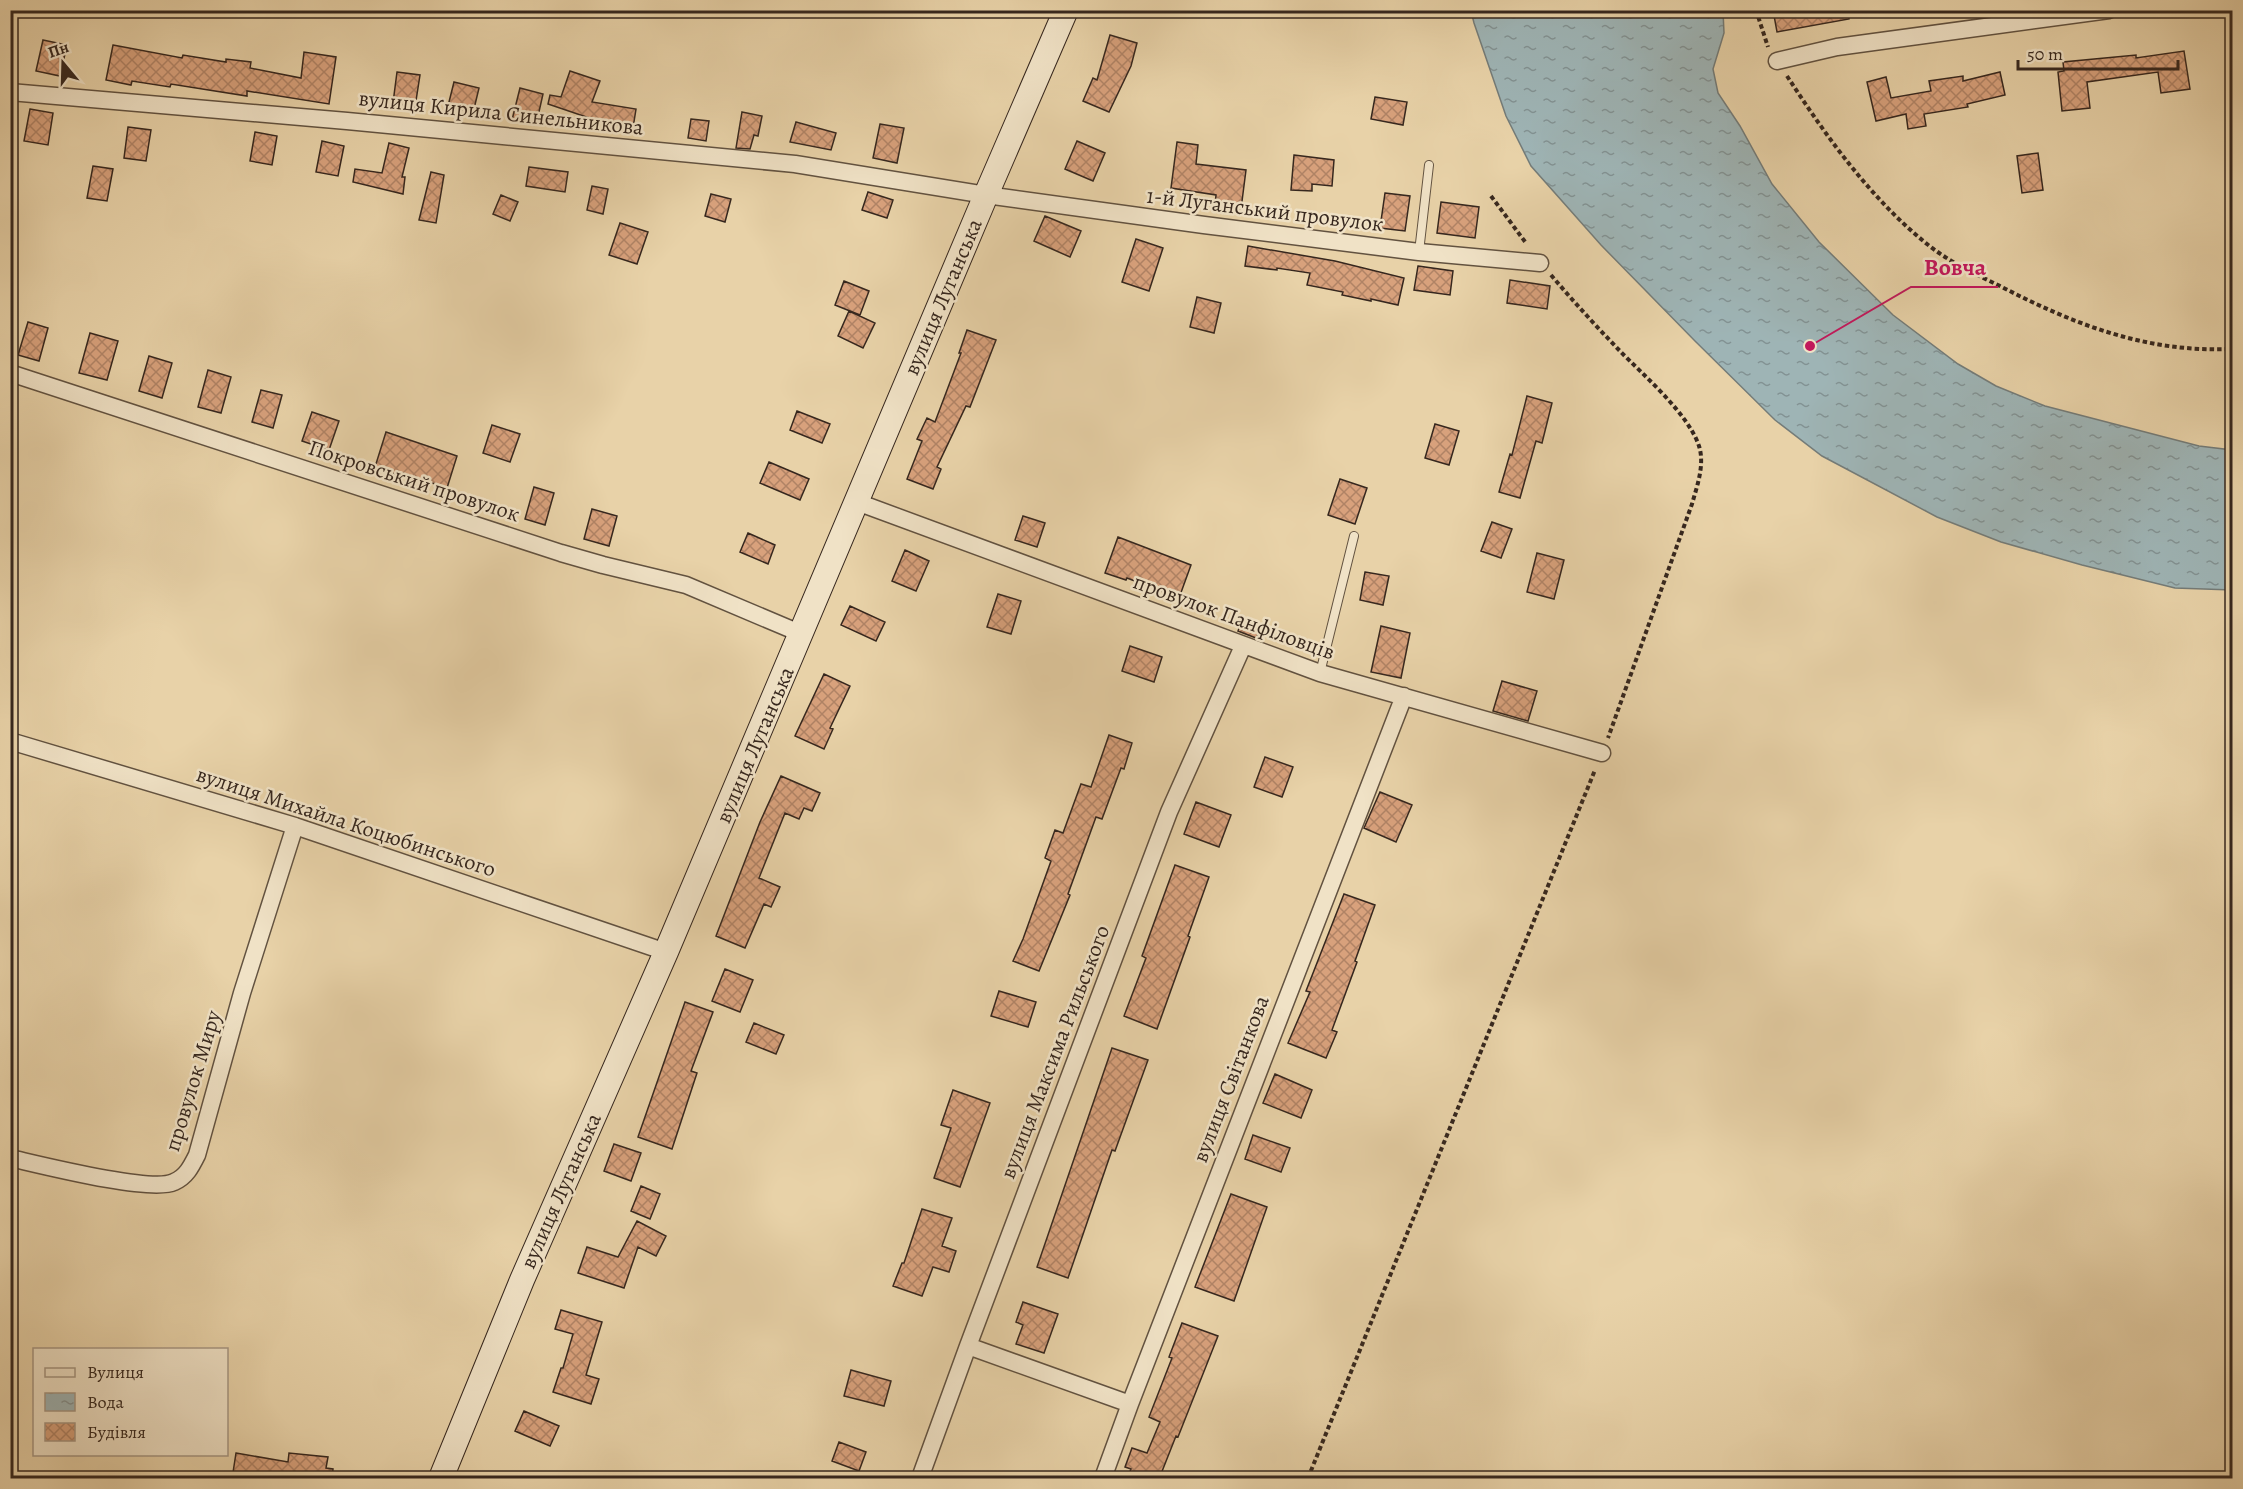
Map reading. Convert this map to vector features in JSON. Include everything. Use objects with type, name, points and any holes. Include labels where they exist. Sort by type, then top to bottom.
[{"type":"main road","name":"вулиця Луганська","points":[[441,1479],[522,1281],[666,952],[1066,10]]},
{"type":"street","points":[[1777,61],[1837,47],[2109,10]]},
{"type":"street","name":"вулиця Кирила Синельникова","points":[[10,92],[346,121],[795,165],[986,195]]},
{"type":"street","name":"1-й Луганський провулок","points":[[986,195],[1419,252],[1540,263]]},
{"type":"street","name":"Покровський провулок","points":[[10,373],[561,553],[686,585],[802,634]]},
{"type":"street","name":"провулок Панфіловців","points":[[857,502],[1320,674],[1602,753]]},
{"type":"street","name":"вулиця Максима Рильського","points":[[920,1479],[1169,812],[1243,646]]},
{"type":"street","name":"вулиця Світанкова","points":[[1103,1479],[1404,696]]},
{"type":"street","name":"вулиця Михайла Коцюбинського","points":[[10,741],[295,826],[666,952]]},
{"type":"street","name":"провулок Миру","points":[[10,1158],[138,1184],[172,1183],[186,1174],[197,1155],[242,993],[295,826]]},
{"type":"street","points":[[968,1346],[1130,1404]]},
{"type":"lane","points":[[1419,252],[1429,165]]},
{"type":"lane","points":[[1320,674],[1354,536]]},
{"type":"path","points":[[1756,10],[1765,40],[1826,136],[1864,180],[1927,244],[1956,264],[2034,304],[2082,325],[2124,338],[2205,349],[2232,349]]},
{"type":"path","points":[[1308,1479],[1602,753],[1692,504],[1702,459],[1694,435],[1682,416],[1593,324],[1540,263],[1491,196]]},
{"type":"water","points":[[1471,11],[1723,11],[1724,33],[1713,69],[1718,93],[1740,126],[1772,184],[1819,242],[1893,315],[1958,364],[1996,386],[2045,406],[2199,446],[2232,450],[2232,590],[2175,588],[2001,542],[1937,517],[1822,456],[1775,420],[1695,341],[1601,245],[1531,166],[1506,116]]},
{"type":"building","points":[[1773,10],[1848,10],[1849,19],[1777,32]]},
{"type":"building","points":[[1110,35],[1137,43],[1131,66],[1109,112],[1083,101],[1093,78],[1097,80]]},
{"type":"building","points":[[43,40],[67,45],[60,76],[36,71]]},
{"type":"building","points":[[113,45],[182,58],[183,55],[226,62],[226,59],[251,62],[250,68],[301,78],[304,52],[336,57],[329,104],[247,91],[247,96],[171,84],[170,87],[132,81],[131,85],[106,80]]},
{"type":"building","points":[[2184,51],[2190,89],[2161,93],[2158,72],[2087,82],[2090,108],[2062,111],[2058,72],[2064,71],[2063,62],[2136,55],[2136,58]]},
{"type":"building","points":[[570,71],[600,81],[592,102],[636,109],[633,128],[604,123],[548,104],[550,95],[561,97]]},
{"type":"building","points":[[397,72],[420,75],[415,107],[393,103]]},
{"type":"building","points":[[2000,72],[2005,95],[1967,104],[1968,107],[1924,114],[1926,126],[1908,129],[1906,114],[1876,121],[1867,82],[1886,77],[1891,98],[1931,91],[1929,81],[1963,76],[1963,81]]},
{"type":"building","points":[[454,82],[479,88],[473,113],[448,106]]},
{"type":"building","points":[[520,88],[543,94],[536,125],[512,120]]},
{"type":"building","points":[[1375,97],[1407,102],[1403,125],[1371,119]]},
{"type":"building","points":[[30,109],[53,113],[48,145],[24,141]]},
{"type":"building","points":[[742,112],[762,116],[758,136],[754,135],[750,149],[736,148]]},
{"type":"building","points":[[691,119],[709,121],[706,141],[688,138]]},
{"type":"building","points":[[796,122],[836,133],[831,150],[790,142]]},
{"type":"building","points":[[880,124],[904,128],[897,163],[873,158]]},
{"type":"building","points":[[128,127],[151,130],[146,161],[124,158]]},
{"type":"building","points":[[255,132],[277,136],[272,165],[250,161]]},
{"type":"building","points":[[322,141],[344,146],[338,176],[316,172]]},
{"type":"building","points":[[1077,141],[1105,153],[1093,181],[1065,169]]},
{"type":"building","points":[[1177,142],[1198,145],[1196,164],[1246,170],[1241,209],[1215,206],[1216,195],[1171,188]]},
{"type":"building","points":[[389,143],[409,148],[402,177],[405,177],[403,194],[353,182],[355,169],[382,173]]},
{"type":"building","points":[[2038,153],[2043,190],[2022,193],[2017,156]]},
{"type":"building","points":[[1294,155],[1334,160],[1332,186],[1312,184],[1312,191],[1291,190]]},
{"type":"building","points":[[93,166],[113,169],[107,201],[87,198]]},
{"type":"building","points":[[529,167],[568,172],[565,192],[526,186]]},
{"type":"building","points":[[431,172],[444,175],[436,223],[419,220]]},
{"type":"building","points":[[592,186],[608,189],[603,214],[587,210]]},
{"type":"building","points":[[868,192],[893,200],[887,218],[862,210]]},
{"type":"building","points":[[1385,193],[1410,196],[1405,231],[1380,228]]},
{"type":"building","points":[[711,194],[731,199],[725,222],[705,216]]},
{"type":"building","points":[[501,195],[518,202],[510,221],[493,214]]},
{"type":"building","points":[[1441,202],[1479,207],[1475,238],[1437,233]]},
{"type":"building","points":[[1045,216],[1081,231],[1070,257],[1034,241]]},
{"type":"building","points":[[620,223],[648,232],[637,264],[609,255]]},
{"type":"building","points":[[1136,239],[1163,248],[1149,291],[1122,282]]},
{"type":"building","points":[[1248,246],[1335,261],[1404,278],[1398,305],[1342,295],[1343,292],[1307,285],[1310,273],[1245,266]]},
{"type":"building","points":[[1418,266],[1453,271],[1450,295],[1414,290]]},
{"type":"building","points":[[1510,280],[1550,286],[1547,309],[1507,303]]},
{"type":"building","points":[[844,281],[869,291],[860,315],[835,305]]},
{"type":"building","points":[[1197,297],[1221,303],[1214,333],[1190,327]]},
{"type":"building","points":[[849,311],[875,323],[863,348],[838,336]]},
{"type":"building","points":[[28,322],[48,328],[39,361],[18,355]]},
{"type":"building","points":[[967,330],[996,340],[970,407],[966,406],[937,467],[941,469],[933,489],[907,479],[922,441],[917,439],[927,418],[935,422],[961,353],[959,353]]},
{"type":"building","points":[[90,333],[118,341],[107,380],[79,373]]},
{"type":"building","points":[[149,356],[172,363],[162,398],[139,391]]},
{"type":"building","points":[[208,370],[231,377],[221,413],[198,407]]},
{"type":"building","points":[[261,390],[282,395],[273,428],[252,422]]},
{"type":"building","points":[[1527,396],[1552,403],[1542,443],[1536,441],[1520,498],[1499,492],[1510,454],[1512,455]]},
{"type":"building","points":[[797,411],[830,424],[822,443],[790,430]]},
{"type":"building","points":[[312,412],[339,421],[329,450],[302,441]]},
{"type":"building","points":[[1435,424],[1459,431],[1449,465],[1425,458]]},
{"type":"building","points":[[492,425],[520,434],[510,462],[483,453]]},
{"type":"building","points":[[386,432],[457,456],[447,488],[399,472],[398,475],[375,467]]},
{"type":"building","points":[[769,462],[809,479],[800,500],[760,483]]},
{"type":"building","points":[[1340,479],[1367,488],[1355,524],[1328,515]]},
{"type":"building","points":[[534,487],[554,493],[545,525],[525,519]]},
{"type":"building","points":[[592,509],[617,516],[609,546],[584,539]]},
{"type":"building","points":[[1023,516],[1045,523],[1037,547],[1015,540]]},
{"type":"building","points":[[1492,522],[1512,529],[1501,558],[1481,551]]},
{"type":"building","points":[[748,533],[775,545],[768,564],[740,552]]},
{"type":"building","points":[[1118,537],[1191,565],[1179,598],[1127,578],[1126,580],[1105,573]]},
{"type":"building","points":[[905,550],[929,561],[916,591],[892,581]]},
{"type":"building","points":[[1537,553],[1564,560],[1554,599],[1527,592]]},
{"type":"building","points":[[1365,572],[1389,576],[1383,605],[1360,600]]},
{"type":"building","points":[[998,594],[1021,601],[1011,634],[987,627]]},
{"type":"building","points":[[850,606],[885,622],[876,641],[841,625]]},
{"type":"building","points":[[1243,618],[1262,626],[1256,638],[1238,631]]},
{"type":"building","points":[[1381,626],[1410,633],[1401,678],[1371,672]]},
{"type":"building","points":[[1130,646],[1162,657],[1154,682],[1122,671]]},
{"type":"building","points":[[824,674],[850,686],[830,728],[833,729],[824,749],[795,736]]},
{"type":"building","points":[[1502,681],[1537,691],[1528,721],[1493,711]]},
{"type":"building","points":[[1109,735],[1132,743],[1124,769],[1121,768],[1102,819],[1096,817],[1068,894],[1070,895],[1039,971],[1013,961],[1051,861],[1045,858],[1055,830],[1063,833],[1081,784],[1091,787]]},
{"type":"building","points":[[1265,757],[1293,767],[1282,797],[1254,787]]},
{"type":"building","points":[[781,776],[820,793],[812,811],[804,808],[799,819],[785,813],[759,878],[780,887],[771,907],[764,904],[745,948],[716,936],[760,822]]},
{"type":"building","points":[[1380,792],[1412,805],[1396,842],[1364,828]]},
{"type":"building","points":[[1196,802],[1231,815],[1219,847],[1184,834]]},
{"type":"building","points":[[1175,865],[1209,877],[1157,1029],[1124,1016],[1146,958],[1142,956]]},
{"type":"building","points":[[1344,894],[1375,905],[1332,1030],[1337,1032],[1326,1058],[1288,1043],[1310,992],[1306,991]]},
{"type":"building","points":[[725,969],[753,980],[740,1012],[712,1001]]},
{"type":"building","points":[[999,991],[1036,1002],[1028,1027],[991,1016]]},
{"type":"building","points":[[685,1002],[713,1012],[691,1071],[697,1073],[672,1149],[638,1137]]},
{"type":"building","points":[[754,1023],[784,1035],[776,1054],[746,1042]]},
{"type":"building","points":[[1112,1048],[1148,1060],[1115,1151],[1112,1150],[1068,1278],[1037,1267]]},
{"type":"building","points":[[1275,1074],[1312,1090],[1301,1118],[1263,1103]]},
{"type":"building","points":[[953,1090],[990,1103],[960,1187],[934,1178],[951,1128],[941,1125]]},
{"type":"building","points":[[1253,1135],[1290,1148],[1281,1172],[1245,1159]]},
{"type":"building","points":[[614,1144],[641,1153],[631,1181],[604,1171]]},
{"type":"building","points":[[641,1186],[660,1194],[650,1219],[631,1211]]},
{"type":"building","points":[[1231,1194],[1267,1207],[1234,1301],[1195,1287]]},
{"type":"building","points":[[922,1209],[952,1218],[942,1246],[956,1251],[949,1272],[933,1267],[922,1296],[893,1286],[902,1263],[904,1263]]},
{"type":"building","points":[[637,1221],[666,1236],[656,1256],[638,1247],[624,1288],[578,1273],[587,1247],[618,1257]]},
{"type":"building","points":[[1023,1302],[1058,1314],[1044,1353],[1016,1344],[1023,1325],[1016,1322]]},
{"type":"building","points":[[561,1310],[602,1322],[586,1375],[599,1379],[591,1404],[553,1392],[573,1334],[555,1329]]},
{"type":"building","points":[[1182,1323],[1218,1336],[1159,1479],[1127,1479],[1131,1469],[1125,1467],[1132,1448],[1147,1453],[1160,1422],[1149,1417],[1172,1358],[1169,1357]]},
{"type":"building","points":[[851,1370],[891,1381],[884,1406],[844,1396]]},
{"type":"building","points":[[524,1411],[559,1426],[550,1446],[515,1431]]},
{"type":"building","points":[[839,1442],[866,1452],[859,1471],[832,1461]]},
{"type":"building","points":[[236,1453],[288,1462],[289,1453],[328,1457],[326,1468],[333,1469],[332,1479],[232,1479]]},
{"type":"place","name":"Вовча","points":[[1810,346]]}]
